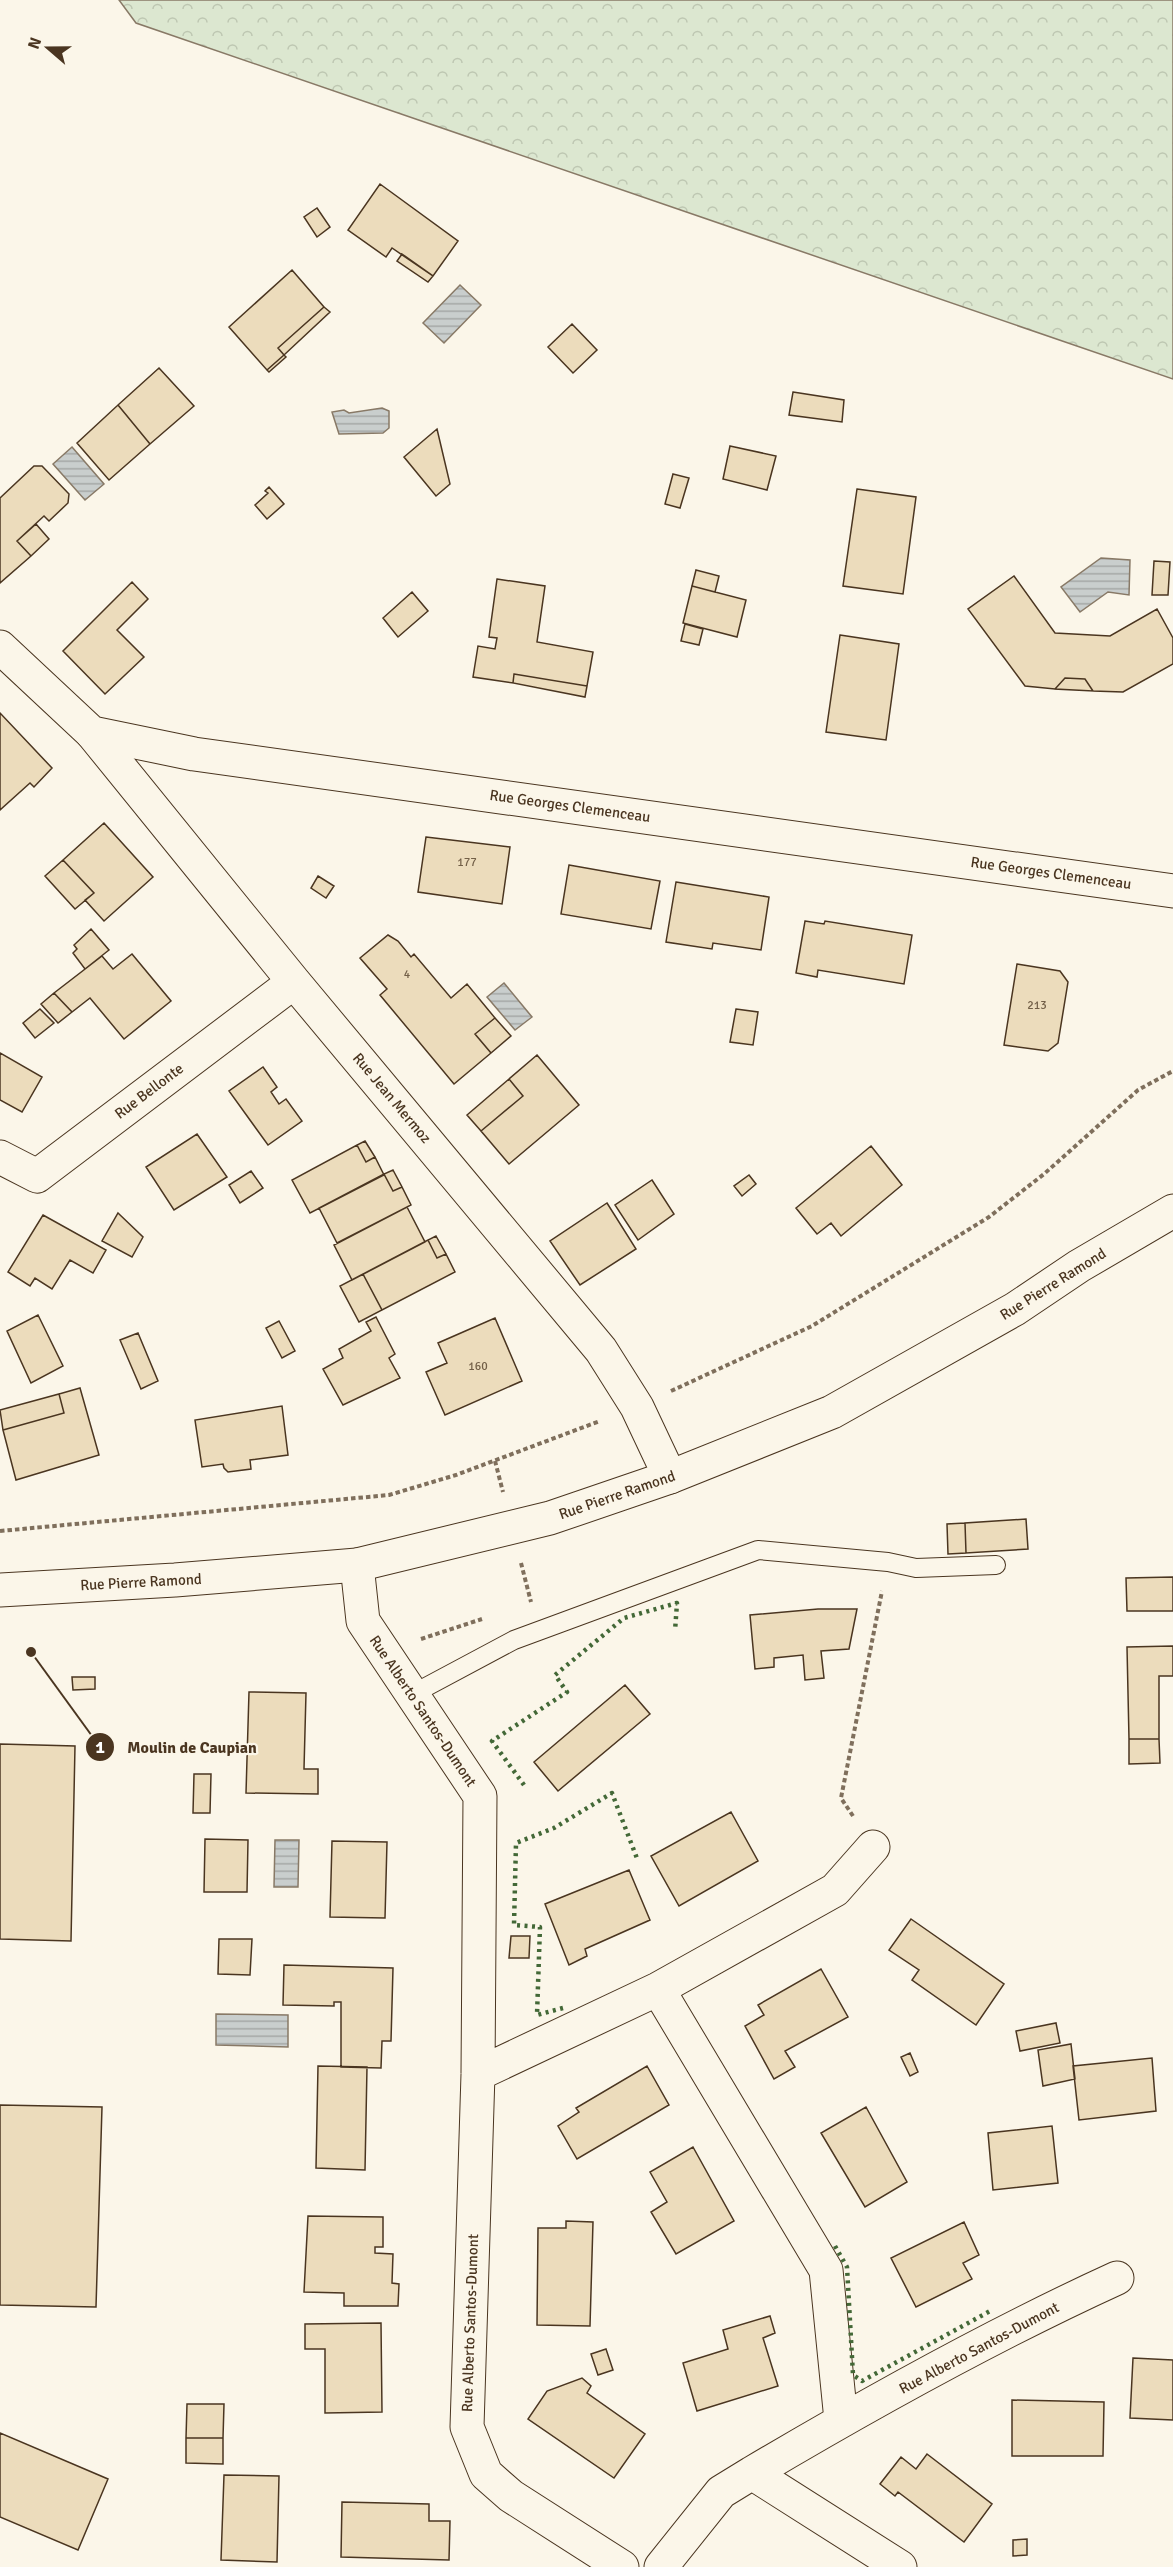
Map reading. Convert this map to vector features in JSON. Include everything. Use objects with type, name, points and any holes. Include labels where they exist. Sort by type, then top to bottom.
[{"type":"street","points":[[0,647],[92,733]]},
{"type":"street","name":"Rue Georges Clemenceau","points":[[92,733],[194,754],[1173,891]]},
{"type":"street","name":"Rue Jean Mermoz","points":[[92,733],[294,981],[601,1350],[637,1407],[670,1478]]},
{"type":"street","name":"Rue Bellonte","points":[[0,1157],[37,1176],[294,981]]},
{"type":"street","name":"Rue Pierre Ramond","points":[[0,1590],[175,1581],[357,1565],[550,1518],[670,1478],[832,1412],[1015,1309],[1079,1266],[1173,1211]]},
{"type":"street","name":"Rue Alberto Santos-Dumont","points":[[357,1565],[363,1621],[480,1796],[478,2074],[467,2427],[486,2474],[511,2496],[622,2567]]},
{"type":"street","points":[[478,2074],[658,1989],[835,1890],[873,1847]]},
{"type":"street","points":[[658,1989],[826,2270],[841,2420]]},
{"type":"street","name":"Rue Alberto Santos-Dumont","points":[[661,2567],[721,2492],[841,2420],[1070,2300],[1117,2278]]},
{"type":"street","points":[[752,2473],[900,2567]]},
{"type":"lane","points":[[411,1695],[514,1640],[758,1550],[888,1562],[916,1568],[996,1564]]},
{"type":"path","points":[[495,1461],[531,1603],[521,1607]]},
{"type":"path","points":[[873,1847],[842,1798],[888,1562]]},
{"type":"path","points":[[383,1652],[489,1617]]},
{"type":"green space","points":[[119,0],[1173,0],[1173,379],[136,23]]},
{"type":"shaded area","points":[[460,285],[481,305],[444,343],[423,323]]},
{"type":"shaded area","points":[[382,408],[389,411],[389,428],[383,433],[339,434],[332,412],[344,410],[349,413]]},
{"type":"shaded area","points":[[72,447],[104,484],[85,500],[53,464]]},
{"type":"shaded area","points":[[1101,558],[1130,560],[1129,595],[1108,592],[1080,612],[1061,587]]},
{"type":"shaded area","points":[[504,983],[532,1017],[515,1030],[487,997]]},
{"type":"shaded area","points":[[275,1840],[299,1840],[298,1887],[274,1887]]},
{"type":"shaded area","points":[[216,2014],[288,2015],[288,2047],[216,2045]]},
{"type":"building","points":[[380,184],[458,241],[433,276],[392,248],[386,257],[348,230]]},
{"type":"building","points":[[317,208],[330,227],[317,237],[304,217]]},
{"type":"building","points":[[402,254],[433,276],[428,282],[397,261]]},
{"type":"building","points":[[292,270],[324,307],[278,348],[284,355],[267,370],[229,327]]},
{"type":"building","points":[[324,307],[330,312],[284,355],[278,348]]},
{"type":"building","points":[[572,324],[597,350],[573,373],[548,347]]},
{"type":"building","points":[[284,355],[286,357],[269,372],[267,370]]},
{"type":"building","points":[[159,368],[194,406],[150,444],[118,405]]},
{"type":"building","points":[[793,392],[844,400],[842,422],[789,415]]},
{"type":"building","points":[[118,405],[150,444],[109,480],[77,443]]},
{"type":"building","points":[[437,429],[450,484],[436,496],[404,457]]},
{"type":"building","points":[[730,446],[776,456],[767,490],[723,479]]},
{"type":"building","points":[[34,466],[42,466],[69,494],[68,503],[49,521],[44,516],[17,541],[31,556],[0,583],[0,498]]},
{"type":"building","points":[[673,474],[689,478],[680,508],[665,504]]},
{"type":"building","points":[[269,487],[284,504],[267,519],[255,505],[268,493],[265,491]]},
{"type":"building","points":[[857,489],[916,497],[903,594],[843,586]]},
{"type":"building","points":[[36,524],[49,539],[31,556],[17,541]]},
{"type":"building","points":[[1154,561],[1170,562],[1168,595],[1152,595]]},
{"type":"building","points":[[696,570],[719,576],[715,592],[692,586]]},
{"type":"building","points":[[1014,576],[1055,633],[1110,636],[1157,609],[1173,638],[1173,664],[1123,692],[1093,691],[1085,679],[1065,678],[1055,689],[1025,686],[968,609]]},
{"type":"building","points":[[497,579],[545,586],[537,642],[593,652],[587,686],[514,674],[513,683],[473,677],[478,646],[495,649],[497,638],[489,637]]},
{"type":"building","points":[[132,582],[148,599],[117,630],[144,657],[105,694],[63,651]]},
{"type":"building","points":[[692,586],[746,600],[737,637],[683,623]]},
{"type":"building","points":[[412,592],[428,611],[398,637],[383,618]]},
{"type":"building","points":[[685,624],[703,629],[699,645],[681,641]]},
{"type":"building","points":[[840,635],[899,644],[886,740],[826,732]]},
{"type":"building","points":[[514,674],[587,686],[585,697],[513,683]]},
{"type":"building","points":[[1065,678],[1085,679],[1093,691],[1055,689]]},
{"type":"building","points":[[0,713],[52,768],[34,787],[30,783],[0,810]]},
{"type":"building","points":[[104,823],[153,877],[104,921],[85,900],[94,893],[63,860]]},
{"type":"building","points":[[426,837],[510,847],[502,904],[418,892]]},
{"type":"building","points":[[63,860],[94,893],[75,909],[45,876]]},
{"type":"building","points":[[569,865],[660,881],[651,929],[561,914]]},
{"type":"building","points":[[318,876],[334,886],[326,898],[311,888]]},
{"type":"building","points":[[676,882],[769,897],[761,950],[713,943],[712,949],[666,942]]},
{"type":"building","points":[[805,921],[824,924],[825,921],[912,935],[904,984],[818,970],[817,977],[796,973]]},
{"type":"building","points":[[91,929],[109,950],[85,969],[73,953],[77,949],[74,945]]},
{"type":"building","points":[[388,935],[398,941],[411,957],[414,954],[451,998],[467,984],[495,1018],[475,1034],[491,1053],[454,1084],[380,995],[387,989],[360,958]]},
{"type":"building","points":[[132,954],[171,1001],[124,1039],[90,998],[72,1012],[54,993],[102,956],[113,969]]},
{"type":"building","points":[[1017,964],[1060,971],[1068,982],[1058,1043],[1048,1051],[1004,1045]]},
{"type":"building","points":[[54,993],[72,1012],[58,1023],[41,1004]]},
{"type":"building","points":[[40,1009],[54,1023],[35,1038],[23,1023]]},
{"type":"building","points":[[736,1009],[758,1012],[753,1045],[730,1042]]},
{"type":"building","points":[[495,1018],[511,1036],[491,1053],[475,1034]]},
{"type":"building","points":[[0,1053],[42,1077],[22,1112],[0,1100]]},
{"type":"building","points":[[537,1055],[579,1105],[509,1164],[481,1131],[523,1096],[509,1079]]},
{"type":"building","points":[[263,1067],[277,1087],[271,1092],[279,1104],[286,1099],[302,1121],[268,1145],[229,1091]]},
{"type":"building","points":[[509,1079],[523,1096],[481,1131],[467,1115]]},
{"type":"building","points":[[197,1134],[227,1177],[174,1210],[146,1167]]},
{"type":"building","points":[[365,1141],[375,1157],[366,1162],[357,1145]]},
{"type":"building","points":[[357,1145],[366,1162],[375,1157],[384,1175],[310,1213],[292,1180]]},
{"type":"building","points":[[871,1146],[902,1185],[841,1236],[831,1223],[817,1234],[796,1208]]},
{"type":"building","points":[[393,1170],[402,1187],[393,1191],[384,1174]]},
{"type":"building","points":[[251,1171],[263,1188],[240,1203],[229,1185]]},
{"type":"building","points":[[384,1174],[393,1191],[402,1187],[411,1205],[337,1243],[319,1208]]},
{"type":"building","points":[[749,1175],[756,1184],[742,1196],[734,1186]]},
{"type":"building","points":[[652,1180],[674,1214],[638,1240],[615,1205]]},
{"type":"building","points":[[607,1203],[636,1249],[580,1285],[550,1241]]},
{"type":"building","points":[[407,1207],[425,1242],[352,1280],[334,1245]]},
{"type":"building","points":[[118,1213],[143,1237],[132,1257],[102,1241]]},
{"type":"building","points":[[43,1215],[106,1250],[93,1273],[70,1260],[52,1289],[35,1278],[30,1286],[8,1272]]},
{"type":"building","points":[[436,1236],[446,1254],[437,1258],[428,1240]]},
{"type":"building","points":[[428,1240],[437,1258],[446,1254],[455,1272],[382,1310],[363,1274]]},
{"type":"building","points":[[363,1274],[382,1310],[359,1322],[340,1286]]},
{"type":"building","points":[[38,1315],[63,1366],[31,1383],[7,1331]]},
{"type":"building","points":[[376,1317],[395,1354],[389,1358],[400,1378],[343,1405],[323,1369],[343,1358],[339,1349],[371,1331],[366,1322]]},
{"type":"building","points":[[495,1318],[522,1381],[445,1415],[426,1372],[447,1363],[438,1343]]},
{"type":"building","points":[[279,1321],[295,1351],[282,1358],[266,1328]]},
{"type":"building","points":[[138,1333],[158,1381],[141,1389],[120,1340]]},
{"type":"building","points":[[80,1388],[99,1455],[16,1480],[3,1430],[64,1413],[59,1394]]},
{"type":"building","points":[[59,1394],[64,1413],[3,1430],[0,1410]]},
{"type":"building","points":[[282,1406],[288,1455],[250,1460],[251,1469],[228,1472],[223,1464],[202,1467],[195,1420]]},
{"type":"building","points":[[1026,1519],[1028,1549],[966,1553],[965,1523]]},
{"type":"building","points":[[965,1523],[966,1553],[948,1554],[947,1524]]},
{"type":"building","points":[[1173,1577],[1173,1611],[1127,1611],[1126,1578]]},
{"type":"building","points":[[818,1609],[857,1609],[849,1649],[821,1651],[824,1678],[805,1680],[803,1655],[774,1658],[774,1667],[755,1669],[750,1615]]},
{"type":"building","points":[[1173,1646],[1173,1676],[1159,1676],[1159,1739],[1129,1739],[1127,1647]]},
{"type":"building","points":[[72,1677],[95,1677],[95,1689],[73,1690]]},
{"type":"building","points":[[625,1685],[650,1714],[558,1791],[534,1762]]},
{"type":"building","points":[[249,1692],[306,1693],[304,1769],[318,1769],[318,1794],[246,1793]]},
{"type":"building","points":[[1129,1739],[1159,1739],[1160,1763],[1129,1764]]},
{"type":"building","points":[[0,1744],[75,1746],[71,1941],[0,1939]]},
{"type":"building","points":[[194,1774],[211,1774],[210,1813],[193,1813]]},
{"type":"building","points":[[731,1812],[758,1861],[679,1906],[651,1856]]},
{"type":"building","points":[[205,1839],[248,1840],[247,1892],[204,1892]]},
{"type":"building","points":[[332,1841],[387,1842],[385,1918],[330,1917]]},
{"type":"building","points":[[629,1870],[650,1920],[585,1949],[587,1956],[569,1965],[545,1904]]},
{"type":"building","points":[[911,1919],[1004,1984],[976,2025],[912,1980],[919,1970],[889,1950]]},
{"type":"building","points":[[511,1936],[530,1936],[529,1958],[509,1958]]},
{"type":"building","points":[[219,1939],[252,1939],[250,1975],[218,1974]]},
{"type":"building","points":[[284,1965],[393,1968],[391,2041],[382,2041],[381,2068],[341,2067],[341,2002],[334,2002],[334,2006],[283,2005]]},
{"type":"building","points":[[821,1969],[848,2017],[785,2051],[795,2067],[774,2079],[745,2026],[764,2015],[758,2005]]},
{"type":"building","points":[[1056,2023],[1060,2043],[1020,2051],[1016,2031]]},
{"type":"building","points":[[1071,2044],[1075,2079],[1043,2086],[1038,2050]]},
{"type":"building","points":[[910,2053],[918,2072],[910,2076],[901,2057]]},
{"type":"building","points":[[1152,2058],[1156,2111],[1079,2120],[1073,2066]]},
{"type":"building","points":[[318,2066],[367,2067],[365,2170],[316,2168]]},
{"type":"building","points":[[647,2066],[669,2105],[577,2159],[558,2126],[579,2112],[576,2108]]},
{"type":"building","points":[[0,2105],[102,2107],[96,2307],[0,2305]]},
{"type":"building","points":[[866,2107],[907,2182],[865,2207],[821,2133]]},
{"type":"building","points":[[1052,2126],[1058,2183],[993,2190],[988,2133]]},
{"type":"building","points":[[693,2147],[734,2221],[676,2254],[651,2212],[667,2202],[650,2172]]},
{"type":"building","points":[[308,2216],[383,2217],[383,2247],[375,2247],[375,2253],[393,2254],[392,2283],[399,2284],[398,2306],[344,2306],[344,2293],[304,2292]]},
{"type":"building","points":[[566,2221],[593,2222],[590,2326],[537,2325],[538,2228],[566,2228]]},
{"type":"building","points":[[964,2222],[979,2255],[963,2263],[972,2279],[916,2307],[891,2258]]},
{"type":"building","points":[[770,2316],[775,2333],[763,2338],[778,2386],[697,2411],[683,2363],[728,2349],[723,2330]]},
{"type":"building","points":[[381,2323],[382,2412],[325,2413],[325,2349],[305,2349],[305,2324]]},
{"type":"building","points":[[606,2349],[613,2370],[598,2375],[591,2354]]},
{"type":"building","points":[[1133,2358],[1173,2360],[1173,2420],[1130,2418]]},
{"type":"building","points":[[582,2378],[591,2386],[587,2393],[645,2434],[614,2478],[528,2419],[547,2391]]},
{"type":"building","points":[[1012,2400],[1104,2402],[1103,2456],[1012,2456]]},
{"type":"building","points":[[187,2404],[224,2404],[223,2438],[186,2438]]},
{"type":"building","points":[[0,2433],[108,2479],[78,2550],[0,2517]]},
{"type":"building","points":[[186,2438],[223,2438],[223,2464],[186,2463]]},
{"type":"building","points":[[927,2454],[992,2504],[964,2542],[898,2492],[895,2496],[880,2484],[901,2457],[916,2469]]},
{"type":"building","points":[[224,2475],[279,2476],[277,2562],[221,2560]]},
{"type":"building","points":[[342,2502],[429,2504],[429,2521],[450,2521],[449,2560],[341,2557]]},
{"type":"building","points":[[1027,2539],[1027,2555],[1013,2556],[1013,2540]]},
{"type":"hedge","points":[[524,1785],[492,1741],[567,1692],[555,1675],[624,1618],[677,1603],[675,1631]]},
{"type":"hedge","points":[[563,2008],[537,2015],[540,1927],[514,1925],[516,1843],[554,1828],[612,1793],[638,1861]]},
{"type":"hedge","points":[[835,2246],[847,2267],[853,2375],[862,2381],[992,2310]]},
{"type":"place","name":"Moulin de Caupian","points":[[31,1652]]}]
